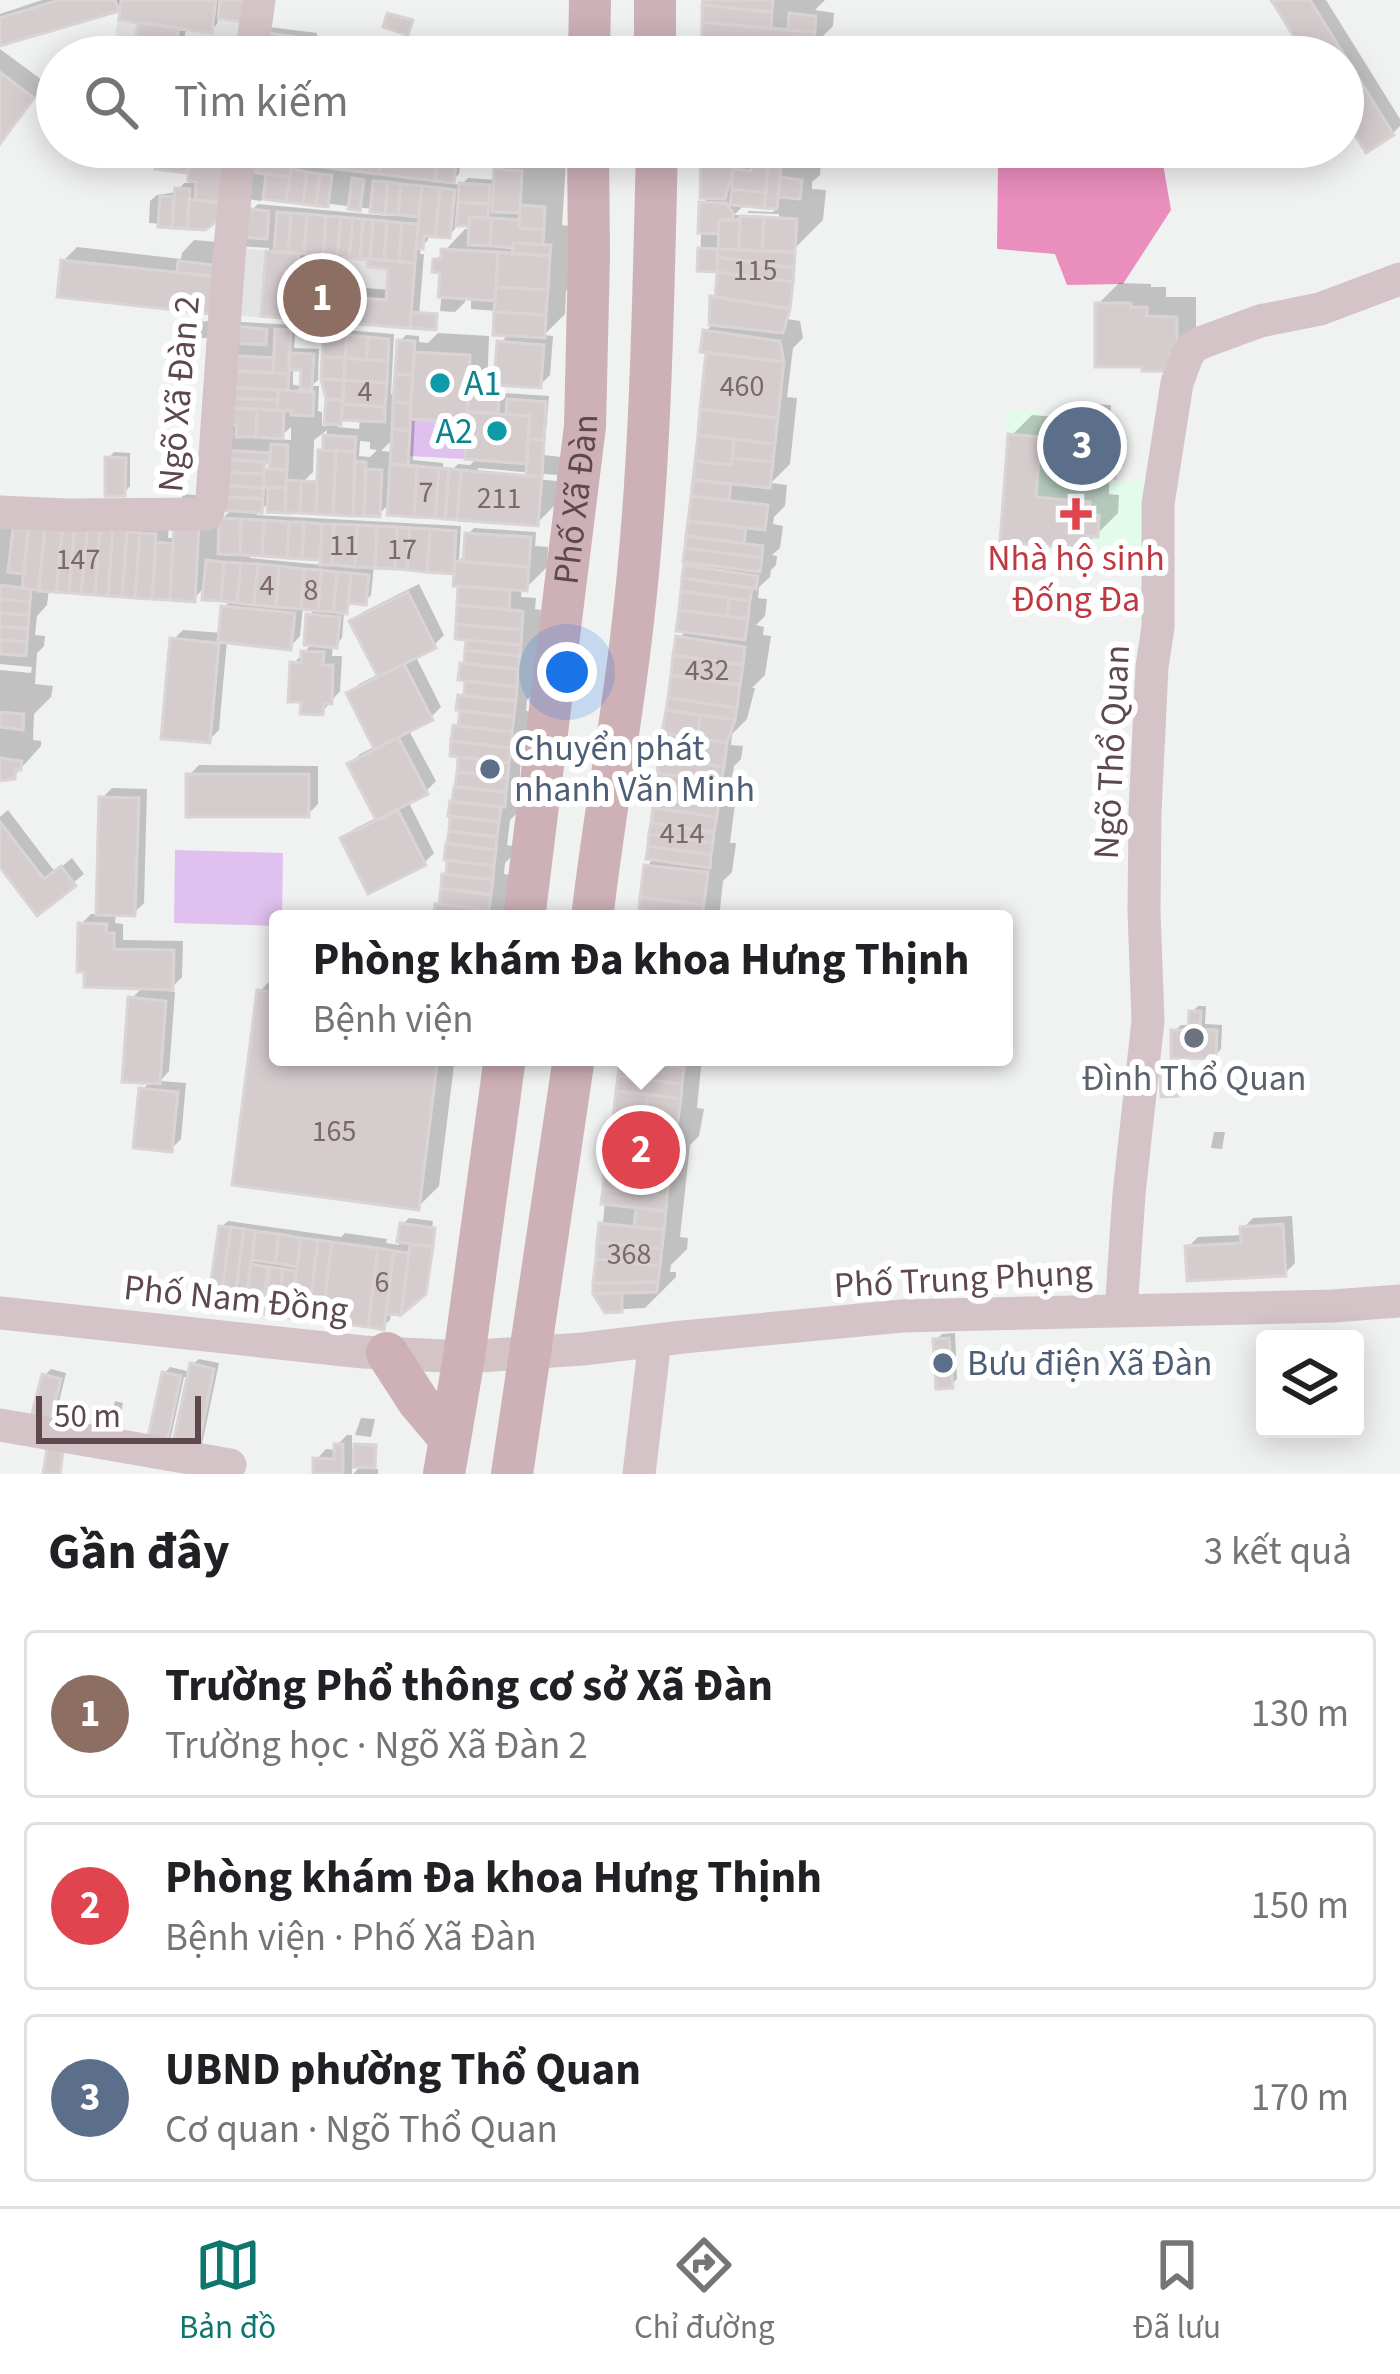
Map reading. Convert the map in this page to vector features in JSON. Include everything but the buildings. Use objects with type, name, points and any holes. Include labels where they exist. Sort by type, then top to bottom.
[{"type":"main road","points":[[589,36],[590,0]]},
{"type":"main road","points":[[655,0],[656,36]]},
{"type":"main road","name":"Phố Xã Đàn","points":[[525,910],[585,426],[588,168]]},
{"type":"main road","name":"Phố Xã Đàn","points":[[593,910],[637,581],[649,429],[655,168]]},
{"type":"main road","points":[[446,1456],[504,1066]]},
{"type":"main road","points":[[512,1474],[573,1066]]},
{"type":"main road","points":[[387,1353],[446,1456]]},
{"type":"street","points":[[254,36],[260,0]]},
{"type":"street","name":"Ngõ Xã Đàn 2","points":[[0,512],[208,514],[239,168]]},
{"type":"street","name":"Ngõ Thổ Quan","points":[[1121,1311],[1148,1022],[1145,812],[1158,627],[1158,504],[1177,383],[1186,356],[1203,341],[1260,321],[1320,309],[1400,279]]},
{"type":"street","name":"Phố Trung Phụng","points":[[531,1352],[902,1316],[1400,1301]]},
{"type":"street","name":"Phố Nam Đồng","points":[[0,1313],[387,1353],[464,1357],[531,1352]]},
{"type":"street","points":[[639,1474],[656,1340]]},
{"type":"street","points":[[0,1424],[230,1465]]},
{"type":"shaded area","points":[[115,0],[251,0],[245,36],[115,36],[119,11]]},
{"type":"shaded area","points":[[998,168],[1164,168],[1171,210],[1123,284],[1067,285],[1055,254],[997,249]]},
{"type":"shaded area","points":[[236,248],[415,263],[409,330],[231,315]]},
{"type":"shaded area","name":"Nhà hộ sinh Đống Đa","points":[[1007,410],[1045,413],[1046,477],[1152,483],[1149,559],[1000,546]]},
{"type":"shaded area","points":[[410,419],[467,422],[465,459],[409,456]]},
{"type":"shaded area","points":[[175,850],[283,853],[282,910],[269,910],[269,926],[174,923]]},
{"type":"place","name":"Trường Phổ thông cơ sở Xã Đàn","points":[[322,298]]},
{"type":"place","name":"A1","points":[[440,383]]},
{"type":"place","name":"A2","points":[[497,431]]},
{"type":"place","name":"UBND phường Thổ Quan","points":[[1082,446]]},
{"type":"place","name":"Nhà hộ sinh Đống Đa","points":[[1076,514]]},
{"type":"place","name":"Chuyển phát nhanh Văn Minh","points":[[490,769]]},
{"type":"place","name":"Đình Thổ Quan","points":[[1194,1038]]},
{"type":"place","name":"Phòng khám Đa khoa Hưng Thịnh","points":[[641,1150]]},
{"type":"place","name":"Bưu điện Xã Đàn","points":[[943,1363]]}]
